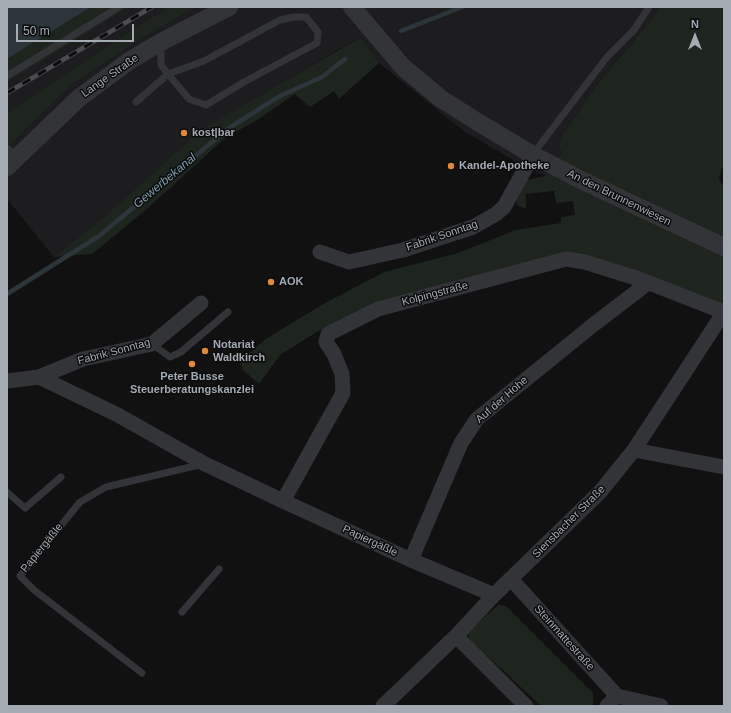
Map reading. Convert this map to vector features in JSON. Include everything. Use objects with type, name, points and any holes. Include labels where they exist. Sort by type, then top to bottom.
[{"type":"street","name":"Lange Straße","points":[[11,157],[79,98],[129,61],[161,42],[229,7]]},
{"type":"street","name":"An den Brunnenwiesen","points":[[352,7],[403,67],[440,98],[533,155],[647,212],[724,247]]},
{"type":"street","name":"Fabrik Sonntag","points":[[320,252],[349,262],[403,250],[473,227],[496,214],[504,207],[533,155]]},
{"type":"street","name":"Kolpingstraße","points":[[283,501],[342,393],[342,374],[334,354],[326,342],[328,334],[378,310],[566,259],[585,262],[648,283],[724,312]]},
{"type":"street","name":"Auf der Hohe","points":[[411,560],[461,442],[477,419],[592,325],[648,283]]},
{"type":"street","name":"Fabrik Sonntag","points":[[39,377],[83,359],[152,344],[201,303]]},
{"type":"street","name":"Siensbacher Straße","points":[[383,706],[456,636],[494,595],[600,492],[634,450],[724,312]]},
{"type":"street","name":"Papiergäßle","points":[[39,377],[116,414],[205,464],[411,560],[494,595]]},
{"type":"street","points":[[7,381],[39,377]]},
{"type":"street","points":[[634,450],[724,467]]},
{"type":"street","name":"Steinmattestraße","points":[[511,579],[612,701],[661,706]]},
{"type":"street","points":[[456,636],[526,706]]},
{"type":"lane","points":[[7,76],[119,7]]},
{"type":"lane","points":[[533,155],[607,57],[634,30],[649,7]]},
{"type":"lane","points":[[136,102],[168,74],[204,61],[280,20],[294,17],[306,17],[318,32],[318,43],[244,82],[206,105],[189,98],[168,74],[161,65],[161,42]]},
{"type":"lane","points":[[152,344],[170,357],[181,352],[228,312]]},
{"type":"lane","name":"Papiergäßle","points":[[142,673],[34,590],[20,576],[80,502],[106,488],[205,464]]},
{"type":"lane","points":[[7,492],[25,508],[61,477]]},
{"type":"lane","points":[[182,612],[219,569]]},
{"type":"shaded area","points":[[7,7],[91,7],[7,59]]},
{"type":"shaded area","points":[[91,7],[130,7],[7,83],[7,59]]},
{"type":"shaded area","points":[[130,7],[168,7],[7,112],[7,83]]},
{"type":"shaded area","points":[[168,7],[196,7],[144,37],[71,85],[7,148],[7,112]]},
{"type":"shaded area","points":[[196,7],[659,7],[648,24],[595,87],[561,137],[558,145],[562,153],[546,176],[527,168],[465,132],[379,63],[361,37],[284,82],[171,157],[105,216],[54,257],[7,199],[7,148],[71,85],[144,37]]},
{"type":"shaded area","points":[[659,7],[724,7],[724,166],[719,179],[724,188],[724,307],[586,256],[376,305],[320,330],[280,355],[259,384],[242,369],[242,361],[264,340],[325,303],[384,272],[458,253],[516,230],[561,223],[561,217],[575,215],[573,201],[556,203],[554,191],[526,194],[526,209],[517,205],[516,199],[527,180],[546,176],[562,153],[558,145],[561,137],[595,87],[648,24]]},
{"type":"shaded area","points":[[361,37],[379,63],[339,99],[334,91],[310,107],[295,94],[259,119],[225,138],[148,208],[92,254],[54,257],[105,216],[201,130]]},
{"type":"shaded area","points":[[498,605],[506,606],[593,693],[593,706],[541,706],[471,641],[468,636],[469,631]]},
{"type":"waterway","name":"Gewerbekanal","points":[[401,31],[462,7]]},
{"type":"waterway","name":"Gewerbekanal","points":[[7,294],[99,236],[229,128],[280,96],[322,77],[345,59]]},
{"type":"railway","points":[[7,93],[152,7]]},
{"type":"place","name":"kost|bar","points":[[184,133]]},
{"type":"place","name":"Kandel-Apotheke","points":[[451,166]]},
{"type":"place","name":"AOK","points":[[271,282]]},
{"type":"place","name":"Notariat Waldkirch","points":[[205,351]]},
{"type":"place","name":"Peter Busse Steuerberatungskanzlei","points":[[192,364]]}]
